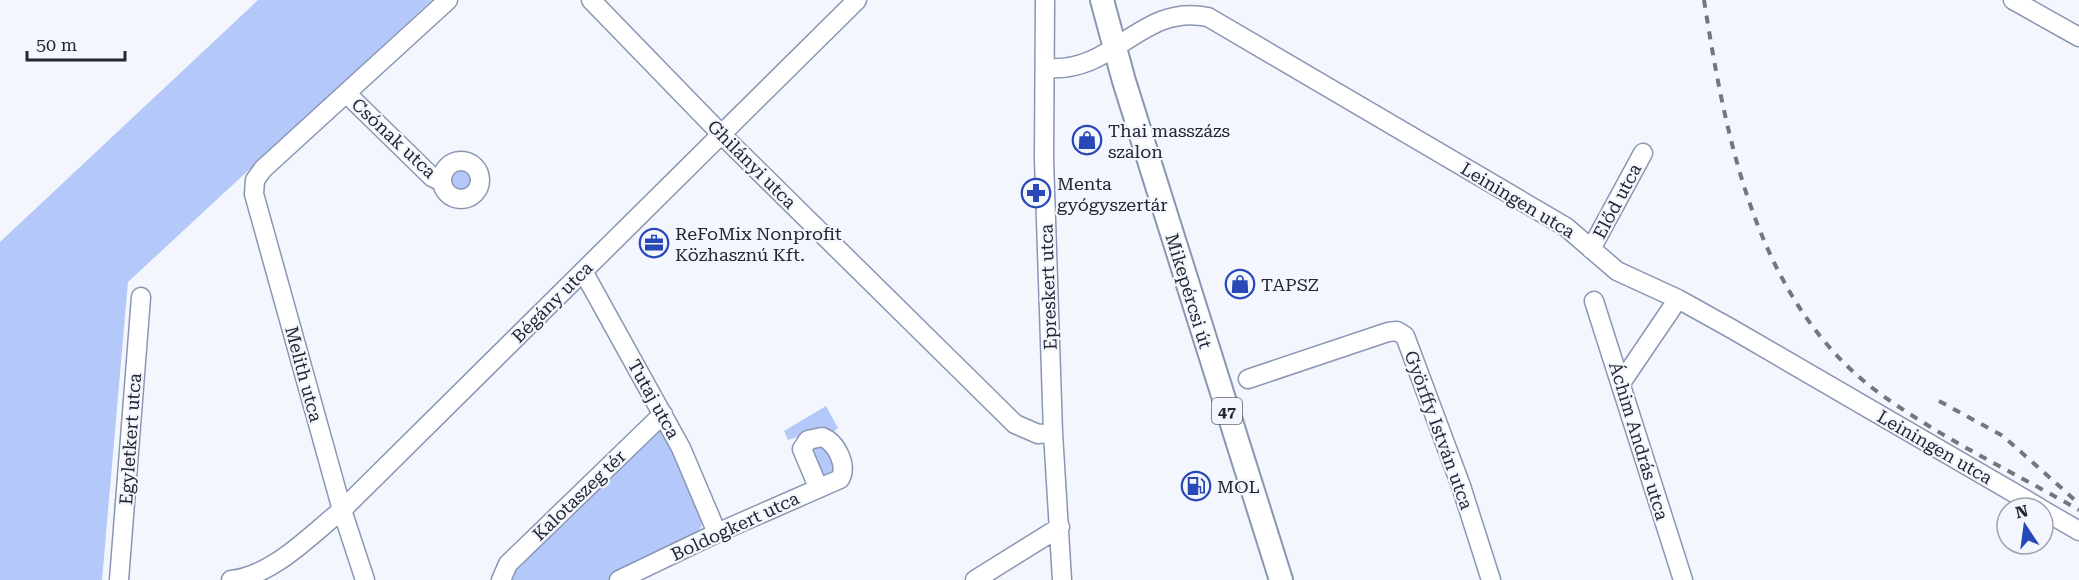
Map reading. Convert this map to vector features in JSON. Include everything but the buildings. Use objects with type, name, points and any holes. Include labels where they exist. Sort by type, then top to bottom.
[{"type":"main road","name":"Mikepércsi út","points":[[1102,0],[1114,49],[1281,580]]},
{"type":"street","name":"Csónak utca","points":[[263,169],[448,0]]},
{"type":"street","name":"Ghilányi utca","points":[[591,0],[723,136],[1016,424],[1038,434],[1053,433]]},
{"type":"street","name":"Bégány utca","points":[[231,580],[262,570],[282,558],[342,510],[723,136],[857,0]]},
{"type":"street","points":[[1045,0],[1046,68],[1063,69],[1092,62],[1114,49]]},
{"type":"street","points":[[2013,0],[2079,37]]},
{"type":"street","name":"Leiningen utca","points":[[1114,49],[1166,18],[1183,14],[1208,17],[1566,227],[1617,271],[1678,299],[2019,496]]},
{"type":"street","name":"Epreskert utca","points":[[1046,68],[1044,159],[1053,433],[1062,580]]},
{"type":"street","name":"Csónak utca","points":[[346,93],[432,177],[442,182]]},
{"type":"street","name":"Előd utca","points":[[1591,249],[1643,153]]},
{"type":"street","name":"Melith utca","points":[[263,169],[255,180],[254,194],[342,510],[365,580]]},
{"type":"street","name":"Tutaj utca","points":[[583,271],[663,414],[701,491],[717,533]]},
{"type":"street","name":"Egyletkert utca","points":[[119,580],[141,297]]},
{"type":"street","points":[[1621,383],[1678,299]]},
{"type":"street","name":"Áchim András utca","points":[[1594,302],[1683,580]]},
{"type":"street","name":"Györffy István utca","points":[[1248,379],[1388,332],[1397,332],[1405,336],[1461,486],[1491,580]]},
{"type":"street","name":"Kalotaszeg tér","points":[[501,580],[508,564],[663,414]]},
{"type":"street","name":"Boldogkert utca","points":[[620,580],[818,487]]},
{"type":"street","name":"Leiningen utca","points":[[2055,517],[2079,531]]},
{"type":"street","points":[[975,580],[1060,527]]},
{"type":"shaded area","points":[[258,0],[432,0],[128,282],[102,580],[0,580],[0,242]]},
{"type":"shaded area","points":[[461,168],[470,171],[473,180],[470,189],[461,192],[452,189],[449,180],[452,171]]},
{"type":"shaded area","points":[[826,406],[838,428],[830,435],[816,431],[788,440],[784,431]]},
{"type":"shaded area","points":[[655,426],[665,432],[703,521],[700,529],[689,539],[608,580],[506,580],[508,575]]},
{"type":"shaded area","points":[[813,445],[828,447],[836,471],[822,479],[811,447]]},
{"type":"railway","points":[[1704,0],[1723,108],[1737,162],[1754,215],[1776,266],[1803,313],[1837,356],[1879,393],[1952,440],[2079,510]]},
{"type":"railway","points":[[1939,401],[2003,436],[2076,501]]},
{"type":"place","name":"Thai masszázs szalon","points":[[1087,140]]},
{"type":"place","name":"Menta gyógyszertár","points":[[1036,193]]},
{"type":"place","name":"ReFoMix Nonprofit Közhasznú Kft.","points":[[654,243]]},
{"type":"place","name":"TAPSZ","points":[[1240,284]]},
{"type":"place","name":"MOL","points":[[1196,486]]}]
